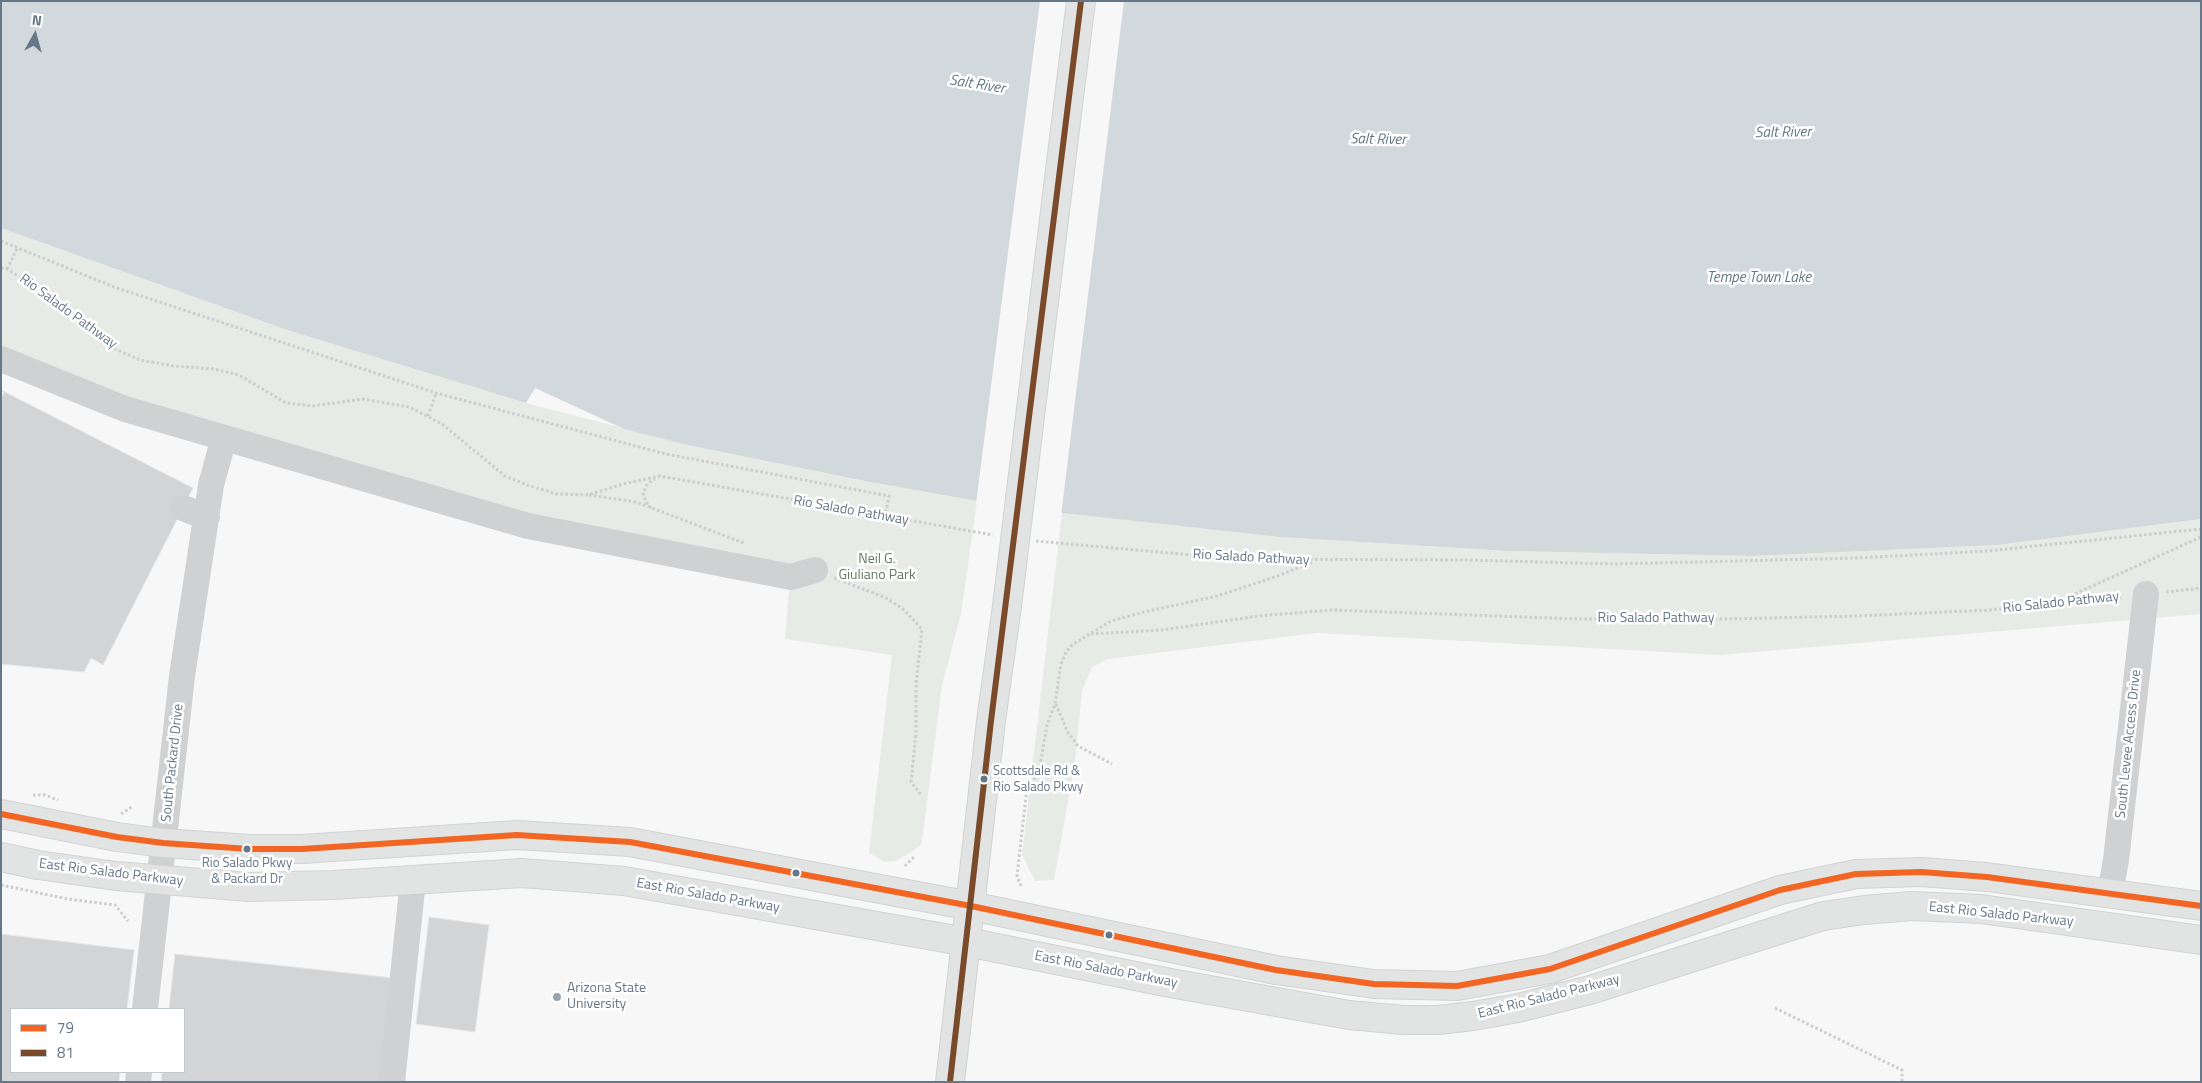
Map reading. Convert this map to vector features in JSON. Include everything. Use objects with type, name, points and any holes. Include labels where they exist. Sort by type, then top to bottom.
[{"type":"main road","points":[[950,1082],[991,721],[1007,606],[1081,1]]},
{"type":"main road","name":"East Rio Salado Parkway","points":[[1,814],[108,836],[163,843],[248,849],[302,849],[517,835],[630,842],[971,906],[1276,970],[1374,984],[1457,986],[1550,969],[1780,890],[1856,874],[1921,872],[1987,877],[2201,906]]},
{"type":"main road","name":"East Rio Salado Parkway","points":[[1,857],[69,870],[158,880],[249,887],[334,885],[522,874],[624,881],[967,942],[1165,982],[1349,1015],[1404,1020],[1438,1020],[1518,1008],[1590,990],[1823,916],[1864,910],[1911,906],[1980,909],[2201,940]]},
{"type":"street","points":[[1,359],[125,409],[528,526],[791,577],[815,570]]},
{"type":"street","name":"South Packard Drive","points":[[145,1008],[182,676],[211,485],[224,438]]},
{"type":"street","points":[[183,508],[207,518]]},
{"type":"street","name":"South Levee Access Drive","points":[[2110,893],[2116,860],[2146,594]]},
{"type":"street","points":[[392,1082],[413,880]]},
{"type":"path","points":[[1,241],[114,286],[436,393],[666,454],[889,496],[885,517]]},
{"type":"path","points":[[7,269],[18,247]]},
{"type":"path","name":"Rio Salado Pathway","points":[[1,268],[7,269],[78,317],[111,347],[140,360],[214,369],[239,375],[286,403],[313,406],[363,399],[396,404],[428,416],[442,424],[505,476],[526,485],[557,494],[588,495],[623,484],[660,476],[994,536]]},
{"type":"path","points":[[428,416],[436,393]]},
{"type":"path","points":[[652,508],[644,497],[644,488],[648,483],[660,476]]},
{"type":"path","points":[[588,495],[636,502],[751,546]]},
{"type":"path","points":[[1316,560],[1464,560],[1615,564],[1856,558],[1987,551],[2201,529]]},
{"type":"path","points":[[2054,604],[2201,537]]},
{"type":"path","name":"Rio Salado Pathway","points":[[1032,540],[1089,547],[1236,559],[1316,560]]},
{"type":"path","name":"Rio Salado Pathway","points":[[1091,634],[1111,621],[1217,596],[1275,578],[1316,560]]},
{"type":"path","points":[[815,570],[884,597],[902,608],[922,629],[916,685],[916,733],[911,782],[921,795]]},
{"type":"path","name":"Rio Salado Pathway","points":[[1091,634],[1162,630],[1258,616],[1332,610],[1579,619],[1726,619],[1856,616],[1990,610],[2201,588]]},
{"type":"path","points":[[1021,886],[1017,876],[1028,788],[1039,772],[1047,725],[1055,704],[1061,664],[1066,652],[1072,645],[1091,634]]},
{"type":"path","points":[[1055,704],[1067,731],[1078,746],[1112,764]]},
{"type":"path","points":[[905,866],[914,857]]},
{"type":"path","points":[[1,885],[115,905],[128,921]]},
{"type":"path","points":[[1775,1008],[1902,1070],[1902,1082]]},
{"type":"green space","name":"Neil G. Giuliano Park","points":[[1,228],[287,330],[526,403],[692,446],[870,482],[977,501],[961,614],[942,685],[920,846],[896,861],[885,862],[869,853],[892,655],[785,639],[789,589],[125,403],[1,347]]},
{"type":"green space","points":[[1062,513],[1280,537],[1508,551],[1753,556],[1998,545],[2201,519],[2201,614],[1719,655],[1317,633],[1108,659],[1092,667],[1082,691],[1075,762],[1054,880],[1035,881],[1022,855]]},
{"type":"water","name":"Tempe Town Lake","points":[[1,1],[2201,1],[2201,519],[1998,545],[1753,556],[1508,551],[1280,537],[1062,513],[977,501],[870,482],[692,446],[624,429],[535,388],[526,403],[287,330],[1,228]]},
{"type":"pier","points":[[1040,1],[1124,1],[1061,516],[976,504]]},
{"type":"building","points":[[1,390],[193,488],[103,665],[91,658],[84,672],[1,664],[1,398],[4,393]]},
{"type":"building","points":[[429,917],[489,925],[475,1032],[416,1024]]},
{"type":"building","points":[[1,934],[134,950],[127,1008],[10,1008],[10,1073],[120,1073],[119,1082],[1,1082]]},
{"type":"building","points":[[175,954],[412,980],[400,1082],[161,1082],[162,1073],[185,1073],[185,1008],[169,1008]]},
{"type":"transit line","name":"81","points":[[950,1082],[991,721],[1081,1]]},
{"type":"transit line","name":"79","points":[[1,814],[117,837],[163,843],[249,849],[302,849],[517,835],[630,842],[971,906],[1276,970],[1374,984],[1457,986],[1550,969],[1780,890],[1856,874],[1921,872],[1987,877],[2201,906]]},
{"type":"place","name":"Scottsdale Rd & Rio Salado Pkwy","points":[[984,779]]},
{"type":"place","name":"Rio Salado Pkwy & Packard Dr","points":[[247,849]]},
{"type":"place","name":"Arizona State University","points":[[557,997]]},
{"type":"water label","name":"Salt River","points":[[977,85]]},
{"type":"water label","name":"Salt River","points":[[1783,133]]},
{"type":"water label","name":"Salt River","points":[[1378,140]]}]
